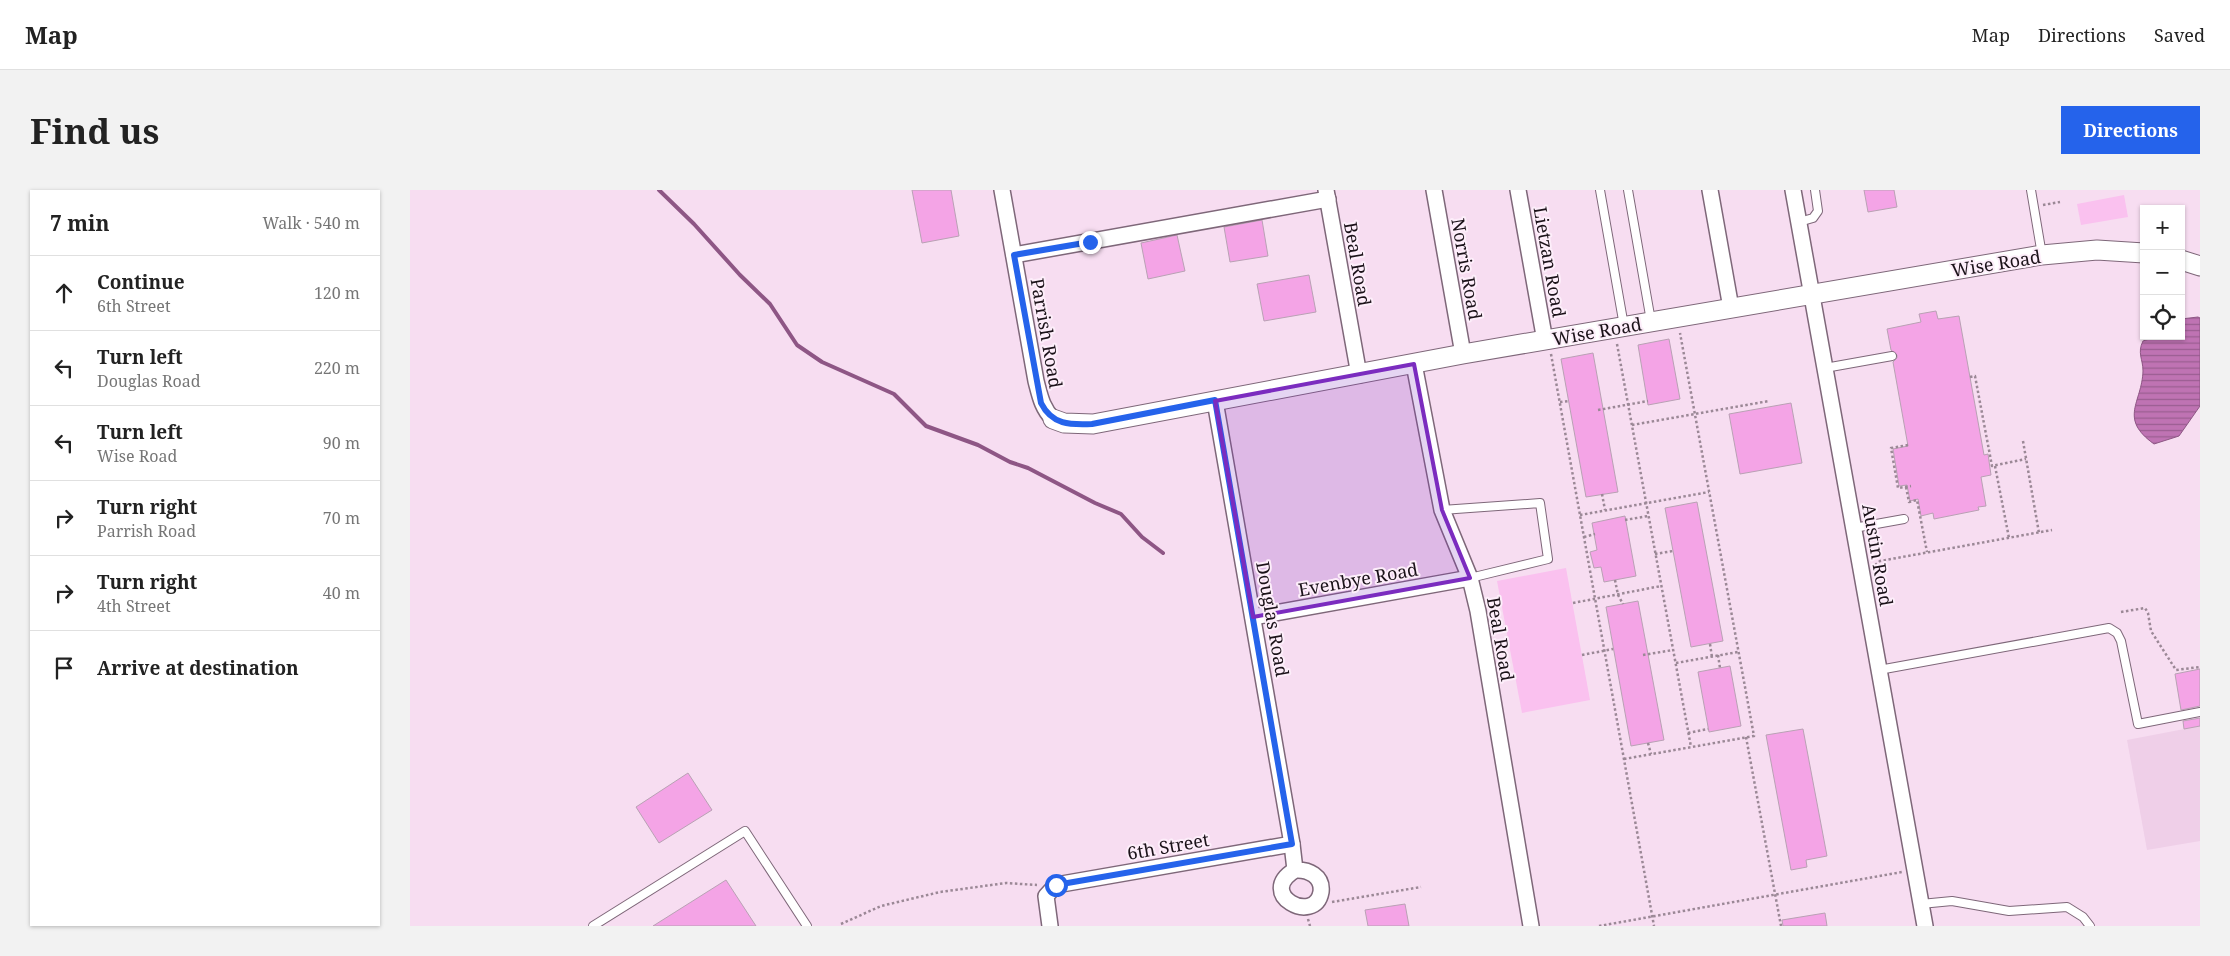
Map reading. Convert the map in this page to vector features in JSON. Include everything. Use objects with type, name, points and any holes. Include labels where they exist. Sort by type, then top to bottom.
[{"type":"street","name":"Parrish Road","points":[[1002,190],[1041,403],[1053,419]]},
{"type":"street","name":"Norris Road","points":[[1434,190],[1463,354]]},
{"type":"street","name":"Lietzan Road","points":[[1518,190],[1547,340]]},
{"type":"street","points":[[1710,190],[1731,308]]},
{"type":"street","name":"Austin Road","points":[[1793,190],[1925,926]]},
{"type":"street","points":[[1014,255],[1327,194]]},
{"type":"street","name":"Beal Road","points":[[1327,194],[1359,374]]},
{"type":"street","name":"Wise Road","points":[[1053,419],[1064,423],[1092,424],[1463,354],[2042,255],[2097,250],[2140,253]]},
{"type":"street","points":[[2185,261],[2200,266]]},
{"type":"street","name":"Beal Road","points":[[1414,364],[1442,510],[1470,578],[1478,611],[1531,926]]},
{"type":"street","name":"Douglas Road","points":[[1215,400],[1254,617],[1295,870]]},
{"type":"street","name":"Evenbye Road","points":[[1254,617],[1470,578]]},
{"type":"street","name":"6th Street","points":[[1054,887],[1292,844]]},
{"type":"street","points":[[1050,926],[1046,896],[1054,887]]},
{"type":"lane","points":[[1600,190],[1619,327]]},
{"type":"lane","points":[[1628,190],[1651,321]]},
{"type":"lane","points":[[1799,222],[1813,218],[1818,211],[1815,190]]},
{"type":"lane","points":[[2031,190],[2042,255]]},
{"type":"lane","points":[[1825,368],[1892,356]]},
{"type":"lane","points":[[1442,510],[1540,503],[1548,559],[1470,578]]},
{"type":"lane","points":[[1854,528],[1904,519]]},
{"type":"lane","points":[[1879,670],[2109,628],[2117,633],[2121,641],[2138,724],[2200,712]]},
{"type":"lane","points":[[593,926],[745,831],[806,926]]},
{"type":"lane","points":[[1921,904],[1952,901],[2009,911],[2067,907],[2083,917],[2090,926]]},
{"type":"path","points":[[2034,206],[2060,202]]},
{"type":"path","points":[[1624,759],[1754,736],[1678,317]]},
{"type":"path","points":[[1619,327],[1628,405],[1691,747]]},
{"type":"path","points":[[1547,340],[1560,402],[1654,926]]},
{"type":"path","points":[[1970,377],[1975,376],[1992,466],[1995,466],[2009,538]]},
{"type":"path","points":[[1560,402],[1569,401]]},
{"type":"path","points":[[1632,426],[1770,401]]},
{"type":"path","points":[[1598,410],[1648,402]]},
{"type":"path","points":[[2023,441],[2039,532]]},
{"type":"path","points":[[1908,445],[1891,448],[1898,488],[1911,486]]},
{"type":"path","points":[[1995,466],[2026,459]]},
{"type":"path","points":[[1906,487],[1909,502],[1917,500],[1927,552]]},
{"type":"path","points":[[1580,515],[1709,492]]},
{"type":"path","points":[[1602,494],[1605,510]]},
{"type":"path","points":[[1626,520],[1648,516]]},
{"type":"path","points":[[1875,565],[1880,561],[2052,530]]},
{"type":"path","points":[[1584,536],[1594,534]]},
{"type":"path","points":[[1655,554],[1673,551]]},
{"type":"path","points":[[1616,580],[1618,595],[1623,604]]},
{"type":"path","points":[[1572,602],[1661,586]]},
{"type":"path","points":[[2121,612],[2145,608],[2148,613],[2151,631],[2176,670],[2200,667]]},
{"type":"path","points":[[1710,644],[1712,657]]},
{"type":"path","points":[[1582,655],[1613,650]]},
{"type":"path","points":[[1643,655],[1673,650]]},
{"type":"path","points":[[1675,663],[1738,652]]},
{"type":"path","points":[[1718,656],[1720,668]]},
{"type":"path","points":[[1688,733],[1708,729]]},
{"type":"path","points":[[1746,737],[1781,926]]},
{"type":"path","points":[[1648,743],[1651,754]]},
{"type":"path","points":[[1598,926],[1915,870]]},
{"type":"path","points":[[841,924],[881,906],[940,892],[1006,883],[1054,887]]},
{"type":"path","points":[[1326,903],[1421,887]]},
{"type":"highlighted area","points":[[1414,364],[1442,510],[1470,578],[1253,617],[1215,401]]},
{"type":"shaded area","points":[[2124,195],[2128,217],[2081,225],[2077,204]]},
{"type":"shaded area","points":[[2200,318],[2200,406],[2179,436],[2154,444],[2143,435],[2134,418],[2142,382],[2141,345],[2146,340],[2185,340],[2185,319]]},
{"type":"shaded area","points":[[1566,568],[1590,700],[1522,713],[1497,581]]},
{"type":"shaded area","points":[[2200,726],[2200,841],[2147,850],[2127,740]]},
{"type":"building","points":[[912,190],[951,190],[959,236],[922,243]]},
{"type":"building","points":[[1864,190],[1894,190],[1897,207],[1868,212]]},
{"type":"building","points":[[1262,220],[1268,256],[1230,262],[1224,227]]},
{"type":"building","points":[[1177,235],[1185,271],[1148,279],[1141,243]]},
{"type":"building","points":[[1309,275],[1316,312],[1264,321],[1257,284]]},
{"type":"building","points":[[1936,311],[1938,319],[1959,316],[1984,455],[1988,454],[1991,475],[1981,477],[1986,506],[1978,507],[1979,510],[1934,519],[1933,513],[1921,516],[1918,499],[1910,501],[1907,485],[1899,486],[1893,449],[1908,446],[1893,362],[1897,355],[1891,350],[1887,329],[1921,322],[1919,314]]},
{"type":"building","points":[[1669,339],[1680,399],[1648,405],[1638,345]]},
{"type":"building","points":[[1593,353],[1618,492],[1586,497],[1561,359]]},
{"type":"building","points":[[1791,403],[1802,463],[1740,474],[1729,414]]},
{"type":"building","points":[[1697,502],[1723,641],[1691,647],[1665,508]]},
{"type":"building","points":[[1625,516],[1636,576],[1604,582],[1601,567],[1594,568],[1590,552],[1597,550],[1592,523]]},
{"type":"building","points":[[1638,601],[1664,740],[1631,746],[1606,607]]},
{"type":"building","points":[[1730,666],[1741,726],[1709,732],[1698,672]]},
{"type":"building","points":[[2200,669],[2200,706],[2181,710],[2175,674]]},
{"type":"building","points":[[2200,718],[2200,726],[2184,729],[2183,721]]},
{"type":"building","points":[[1803,729],[1827,856],[1806,860],[1807,867],[1791,870],[1766,735]]},
{"type":"building","points":[[688,773],[712,810],[659,843],[636,807]]},
{"type":"building","points":[[726,880],[756,926],[653,926]]},
{"type":"building","points":[[1405,904],[1409,926],[1368,926],[1365,910]]},
{"type":"building","points":[[1825,913],[1827,926],[1783,926],[1782,920]]},
{"type":"waterway","points":[[659,190],[770,304],[797,345],[822,362],[894,394],[926,426],[978,445],[1121,514],[1142,537],[1163,553]]},
{"type":"route","points":[[1056,885],[1292,844],[1215,400],[1092,424],[1076,425],[1053,419],[1041,403],[1014,255],[1090,242]]}]
